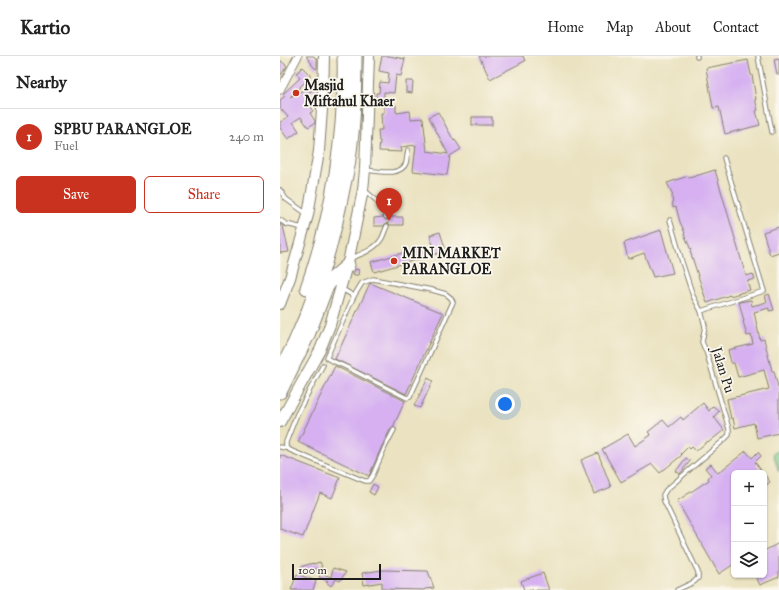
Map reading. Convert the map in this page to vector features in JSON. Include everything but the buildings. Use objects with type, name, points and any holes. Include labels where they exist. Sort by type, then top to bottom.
[{"type":"highway","points":[[280,372],[306,315],[328,255],[335,207],[344,101],[344,56]]},
{"type":"highway","points":[[280,354],[299,311],[318,250],[335,207],[349,159],[355,100],[354,56]]},
{"type":"highway","points":[[280,392],[308,335],[326,288],[348,262]]},
{"type":"street","points":[[280,90],[298,56]]},
{"type":"street","points":[[280,304],[290,278],[308,215],[319,151],[324,56]]},
{"type":"street","points":[[280,422],[320,350],[330,326],[348,262],[363,190],[369,56]]},
{"type":"lane","points":[[758,56],[772,132]]},
{"type":"lane","points":[[365,170],[394,172],[405,165],[408,150]]},
{"type":"lane","points":[[670,220],[693,296],[701,311],[764,291],[724,158]]},
{"type":"lane","points":[[280,190],[286,198],[308,215]]},
{"type":"lane","points":[[363,190],[380,204],[386,217]]},
{"type":"lane","points":[[280,220],[286,224],[304,228]]},
{"type":"lane","points":[[348,262],[363,254],[375,245],[381,239],[386,226]]},
{"type":"lane","points":[[373,279],[446,294],[453,302],[410,397],[407,398],[328,359],[327,357],[354,296],[362,283],[373,279]]},
{"type":"lane","points":[[341,288],[354,296]]},
{"type":"lane","name":"Jalan Pu","points":[[677,590],[694,582],[698,578],[698,572],[662,495],[729,435],[729,429],[707,354],[702,342],[705,326],[701,311]]},
{"type":"lane","points":[[286,448],[286,442],[297,414],[323,365]]},
{"type":"lane","points":[[280,447],[286,448],[365,481],[369,481],[394,430]]},
{"type":"green space","points":[[779,451],[779,472],[773,453]]},
{"type":"place","name":"Masjid Miftahul Khaer","points":[[296,93]]},
{"type":"place","name":"SPBU PARANGLOE","points":[[389,221]]},
{"type":"place","name":"MIN MARKET PARANGLOE","points":[[394,261]]}]
